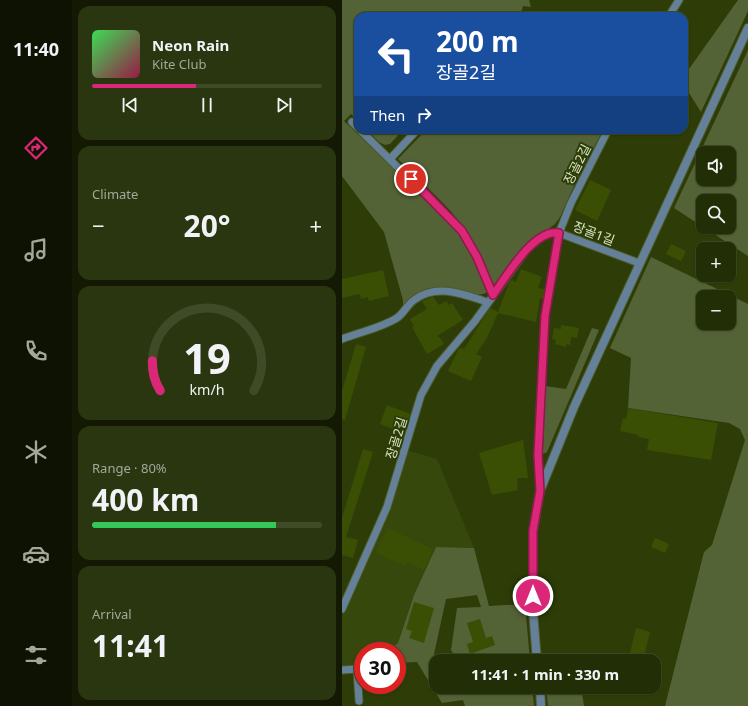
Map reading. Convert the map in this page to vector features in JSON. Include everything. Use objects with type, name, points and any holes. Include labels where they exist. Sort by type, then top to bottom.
[{"type":"street","name":"장골1길","points":[[536,654],[533,611],[533,531],[540,491],[574,407],[748,28]]},
{"type":"street","points":[[541,694],[542,706]]},
{"type":"lane","points":[[670,0],[677,3],[671,12]]},
{"type":"lane","points":[[364,134],[462,231],[477,257],[493,295]]},
{"type":"lane","points":[[390,159],[413,134]]},
{"type":"lane","name":"장골2길","points":[[342,609],[346,592],[386,507],[424,389],[437,366],[475,321],[487,302],[527,249],[538,238],[547,233],[559,233],[571,204],[606,134]]},
{"type":"lane","name":"장골1길","points":[[540,491],[538,455],[545,316],[559,233],[640,263]]},
{"type":"lane","points":[[342,339],[393,320],[402,314],[415,300],[429,292],[445,291],[487,302]]},
{"type":"lane","points":[[342,670],[357,669],[359,701]]},
{"type":"shaded area","points":[[342,0],[529,0],[531,7],[523,6],[521,12],[354,12],[354,117],[351,114],[344,121],[354,131],[354,134],[358,134],[451,223],[473,256],[489,291],[481,294],[472,294],[440,287],[428,288],[416,294],[403,306],[403,300],[384,232],[342,176]]},
{"type":"shaded area","points":[[738,0],[748,0],[748,11],[701,112],[688,91],[688,70]]},
{"type":"shaded area","points":[[748,50],[748,256],[736,248],[736,242],[726,242],[714,234],[736,234],[736,194],[696,194],[696,222],[674,208],[696,161],[696,186],[736,186],[736,146],[703,146]]},
{"type":"shaded area","points":[[371,134],[399,134],[390,144],[385,145],[379,142]]},
{"type":"shaded area","points":[[422,134],[601,134],[577,179],[560,217],[555,224],[526,245],[512,260],[493,287],[478,251],[459,221],[442,202],[398,159]]},
{"type":"shaded area","points":[[651,257],[696,279],[696,282],[703,282],[719,290],[696,290],[696,330],[736,330],[736,298],[748,304],[748,706],[665,706],[704,552],[712,545],[745,440],[740,429],[729,423],[628,408],[631,358],[610,348]]},
{"type":"shaded area","points":[[592,328],[599,330],[547,452],[543,454],[545,386],[566,389]]},
{"type":"shaded area","points":[[406,450],[437,459],[474,548],[436,547],[414,595],[398,642],[354,642],[354,665],[342,666],[342,616],[390,507]]},
{"type":"shaded area","points":[[436,547],[474,548],[489,606],[525,604],[529,654],[454,654],[451,650],[457,608],[481,607],[477,595],[446,599],[434,654],[429,654],[429,682],[417,662],[406,663],[406,642],[398,642],[414,595]]},
{"type":"shaded area","points":[[437,694],[533,694],[534,706],[465,706],[463,700],[442,703]]},
{"type":"shaded area","points":[[547,694],[582,694],[584,706],[548,706]]},
{"type":"building","points":[[590,180],[611,190],[597,221],[575,210]]},
{"type":"building","points":[[671,244],[686,251],[681,261],[666,254]]},
{"type":"building","points":[[521,269],[542,277],[538,288],[545,289],[543,299],[540,298],[536,322],[498,313],[487,338],[476,354],[482,357],[471,381],[448,371],[459,348],[464,349],[490,308],[498,312],[509,283],[511,280],[516,282]]},
{"type":"building","points":[[383,270],[389,296],[369,301],[368,297],[361,299],[360,294],[342,298],[342,279]]},
{"type":"building","points":[[433,297],[439,305],[446,301],[449,305],[452,303],[463,320],[437,336],[444,344],[427,354],[412,327],[414,326],[410,319],[427,309],[422,301]]},
{"type":"building","points":[[561,325],[579,328],[577,338],[571,337],[570,345],[566,344],[566,347],[555,344],[556,340],[552,339],[554,328],[561,329]]},
{"type":"building","points":[[356,344],[366,347],[345,420],[342,419],[342,391]]},
{"type":"building","points":[[387,405],[410,414],[403,433],[380,424]]},
{"type":"building","points":[[628,408],[718,423],[711,460],[647,450],[649,439],[620,431],[623,418],[626,419]]},
{"type":"building","points":[[523,440],[528,478],[517,478],[518,490],[492,495],[479,453]]},
{"type":"building","points":[[363,449],[373,452],[346,537],[358,540],[353,558],[342,555],[342,518]]},
{"type":"building","points":[[387,528],[433,549],[424,570],[407,562],[405,566],[376,553]]},
{"type":"building","points":[[655,538],[669,544],[665,553],[651,547]]},
{"type":"building","points":[[414,602],[434,608],[424,643],[409,638],[412,631],[406,629]]},
{"type":"building","points":[[480,619],[486,638],[492,636],[495,645],[470,654],[467,644],[473,642],[467,623]]},
{"type":"building","points":[[636,628],[650,632],[645,654],[630,654]]},
{"type":"route","points":[[411,179],[462,231],[477,257],[493,295],[527,249],[538,238],[547,233],[559,233],[550,277],[545,316],[538,455],[540,491],[533,531],[533,596]]}]
